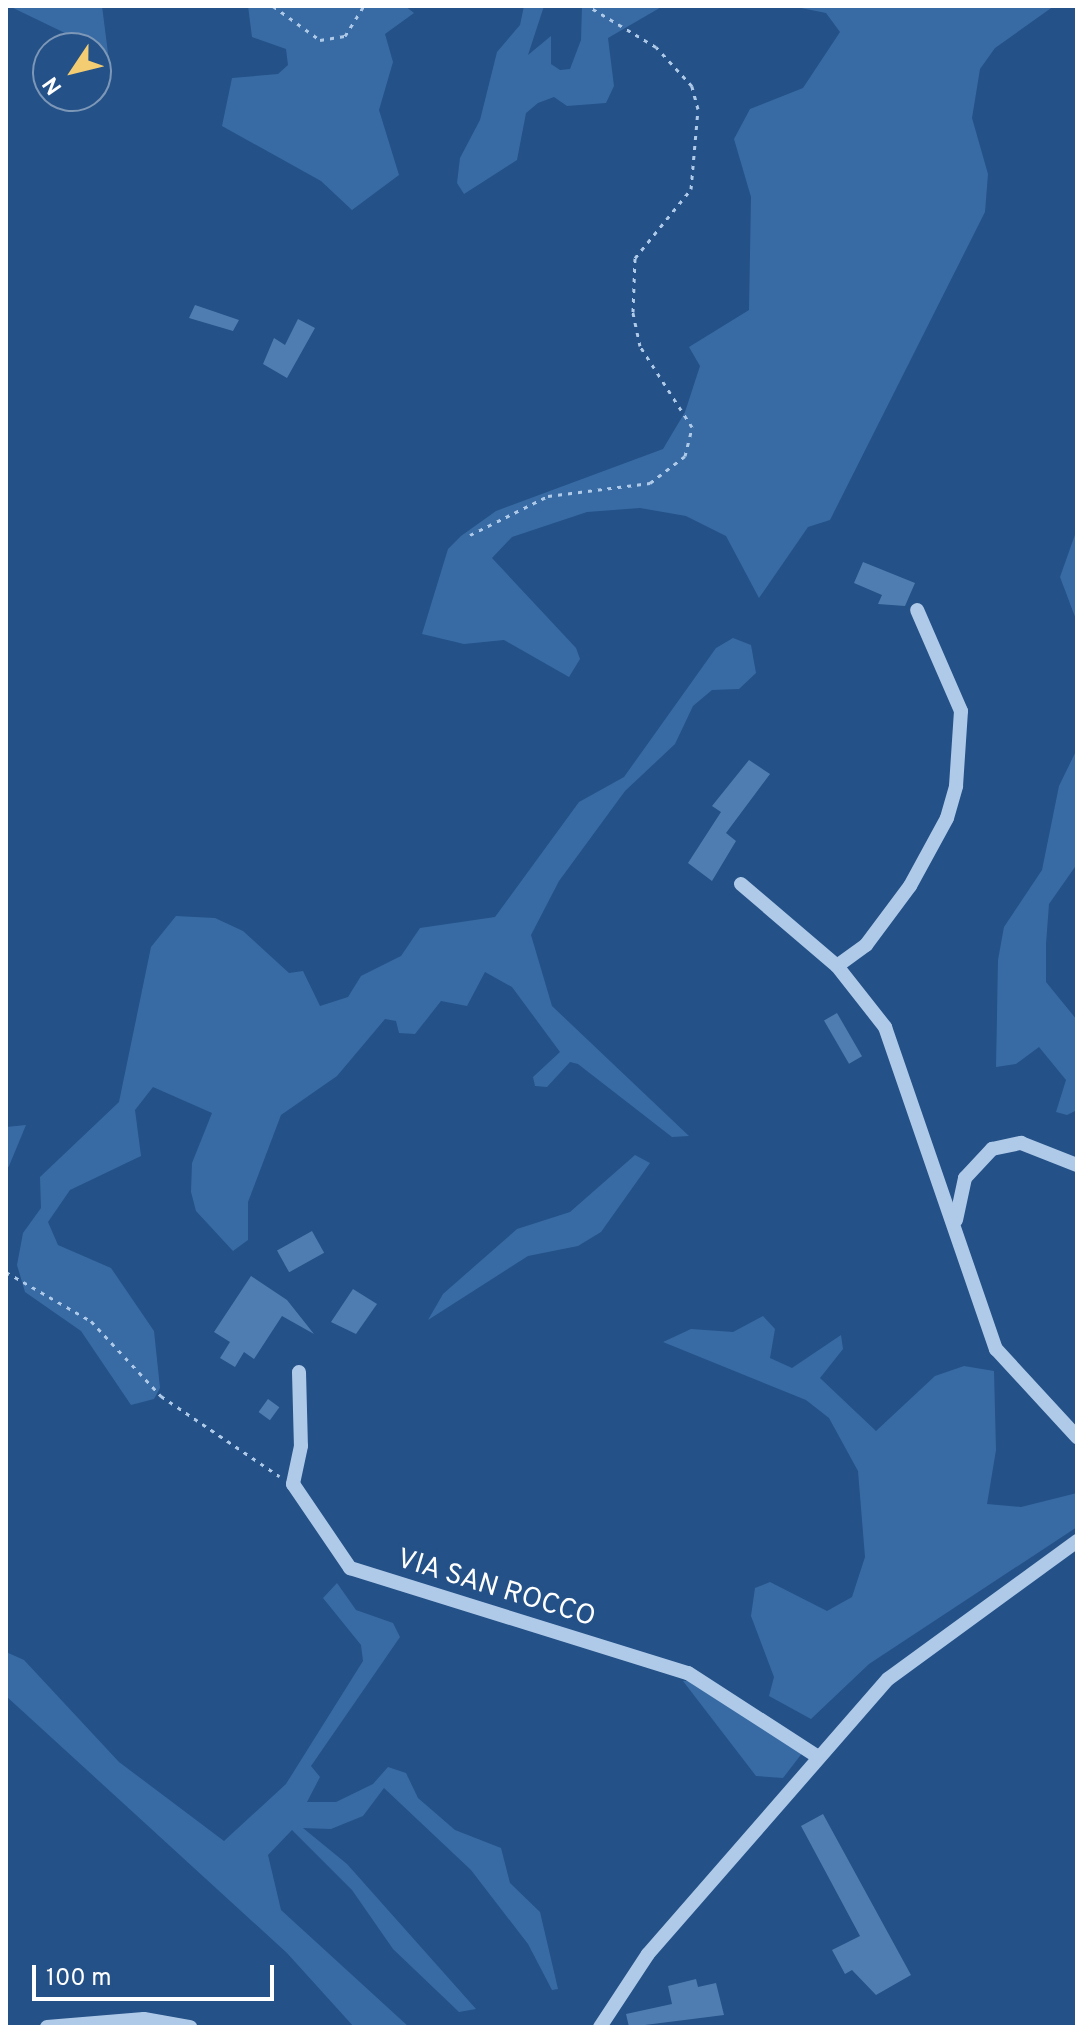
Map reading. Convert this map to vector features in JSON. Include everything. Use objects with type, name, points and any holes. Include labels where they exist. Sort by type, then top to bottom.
[{"type":"street","points":[[837,966],[866,945],[910,886],[947,818],[956,786],[961,711],[917,610]]},
{"type":"street","points":[[741,884],[837,966],[896,1047],[913,1116],[956,1220],[996,1349],[1077,1437]]},
{"type":"street","points":[[956,1220],[965,1178],[992,1149],[1021,1143],[1077,1165]]},
{"type":"street","points":[[293,1484],[301,1446],[299,1372]]},
{"type":"street","name":"VIA SAN ROCCO","points":[[293,1484],[350,1568],[688,1673],[815,1755]]},
{"type":"street","points":[[600,2027],[648,1954],[815,1755],[888,1679],[1077,1541]]},
{"type":"street","points":[[608,2027],[610,2010]]},
{"type":"street","points":[[47,2027],[144,2019],[190,2027]]},
{"type":"path","points":[[273,6],[320,40],[345,36],[364,6]]},
{"type":"path","points":[[470,535],[548,496],[650,483],[685,456],[692,427],[640,346],[633,312],[635,258],[691,189],[698,109],[692,86],[656,47],[588,6]]},
{"type":"path","points":[[6,1272],[91,1321],[161,1396],[293,1484]]},
{"type":"shaded area","points":[[9,6],[102,6],[105,32],[63,32]]},
{"type":"shaded area","points":[[248,6],[405,6],[414,13],[385,34],[393,62],[379,110],[399,175],[352,210],[321,181],[222,126],[232,78],[278,74],[288,65],[286,49],[252,37]]},
{"type":"shaded area","points":[[524,6],[544,6],[528,55],[551,36],[551,64],[560,70],[570,69],[581,40],[582,6],[663,6],[608,38],[614,86],[606,103],[567,106],[554,97],[538,103],[526,113],[517,160],[464,194],[457,183],[460,158],[480,120],[497,52],[520,25]]},
{"type":"shaded area","points":[[791,6],[1054,6],[995,48],[980,69],[972,118],[988,174],[985,212],[830,520],[808,527],[759,598],[726,536],[686,516],[640,508],[587,512],[512,537],[492,558],[576,648],[580,659],[569,677],[504,640],[464,644],[422,634],[448,549],[461,536],[496,511],[663,449],[685,412],[700,366],[689,347],[749,310],[751,197],[734,139],[750,109],[803,88],[840,32],[826,13]]},
{"type":"shaded area","points":[[1077,529],[1077,622],[1060,577]]},
{"type":"shaded area","points":[[733,638],[751,645],[756,673],[739,689],[712,690],[693,706],[675,744],[625,791],[559,881],[531,935],[552,1006],[689,1136],[672,1137],[578,1064],[570,1062],[547,1087],[535,1086],[533,1077],[560,1052],[512,987],[485,972],[467,1006],[441,1001],[415,1034],[399,1033],[396,1021],[385,1019],[337,1076],[281,1115],[248,1202],[248,1240],[233,1251],[196,1211],[191,1192],[192,1163],[212,1113],[153,1087],[135,1110],[141,1156],[70,1190],[48,1222],[58,1245],[111,1268],[154,1331],[160,1388],[154,1399],[131,1405],[81,1331],[25,1292],[17,1265],[23,1233],[41,1208],[40,1177],[119,1102],[151,947],[176,916],[215,918],[243,931],[289,973],[303,971],[320,1006],[348,997],[361,976],[401,956],[420,928],[495,917],[579,802],[624,777],[716,648]]},
{"type":"shaded area","points":[[1077,749],[1077,864],[1049,904],[1046,944],[1046,982],[1077,1020],[1077,1110],[1067,1115],[1056,1112],[1066,1080],[1039,1047],[1016,1064],[996,1067],[998,960],[1004,927],[1042,870],[1059,786]]},
{"type":"shaded area","points":[[26,1125],[9,1166],[6,1170],[6,1127]]},
{"type":"shaded area","points":[[635,1155],[650,1163],[601,1232],[578,1246],[528,1256],[428,1320],[443,1294],[517,1229],[570,1212]]},
{"type":"shaded area","points":[[763,1316],[775,1329],[770,1358],[792,1368],[841,1335],[843,1349],[820,1378],[876,1431],[935,1376],[964,1366],[994,1371],[996,1450],[987,1504],[1021,1507],[1077,1493],[1077,1527],[869,1664],[811,1719],[769,1696],[774,1677],[751,1616],[755,1588],[770,1582],[827,1611],[852,1597],[865,1557],[858,1471],[829,1418],[806,1400],[663,1342],[691,1329],[733,1332]]},
{"type":"shaded area","points":[[337,1583],[356,1610],[393,1623],[400,1637],[311,1766],[320,1777],[307,1802],[336,1802],[373,1784],[388,1767],[406,1773],[418,1798],[455,1830],[501,1848],[510,1883],[540,1912],[558,1989],[552,1990],[528,1944],[471,1870],[384,1788],[363,1816],[331,1829],[303,1828],[347,1864],[476,2009],[459,2012],[393,1949],[352,1890],[292,1830],[268,1855],[281,1910],[409,2027],[354,2027],[287,1953],[6,1696],[6,1652],[24,1660],[119,1762],[224,1841],[286,1784],[363,1661],[361,1645],[323,1598]]},
{"type":"shaded area","points":[[683,1681],[692,1681],[803,1752],[783,1778],[756,1776]]},
{"type":"building","points":[[195,305],[239,320],[233,331],[189,318]]},
{"type":"building","points":[[298,319],[315,328],[287,378],[263,364],[274,338],[285,345]]},
{"type":"building","points":[[863,562],[915,583],[905,606],[878,604],[882,595],[854,583]]},
{"type":"building","points":[[749,760],[770,774],[726,833],[736,841],[712,881],[688,863],[721,812],[712,806]]},
{"type":"building","points":[[837,1013],[862,1056],[849,1064],[824,1021]]},
{"type":"building","points":[[312,1231],[324,1253],[289,1272],[277,1250]]},
{"type":"building","points":[[251,1276],[287,1300],[314,1334],[282,1316],[254,1359],[244,1352],[235,1367],[220,1358],[230,1342],[214,1332]]},
{"type":"building","points":[[353,1289],[377,1304],[356,1334],[331,1322]]},
{"type":"building","points":[[268,1399],[279,1407],[270,1420],[259,1412]]},
{"type":"building","points":[[823,1814],[911,1975],[876,1995],[852,1970],[845,1974],[832,1950],[860,1936],[801,1826]]},
{"type":"building","points":[[696,1979],[698,1987],[716,1983],[724,2015],[629,2027],[626,2014],[672,2004],[668,1986]]}]
